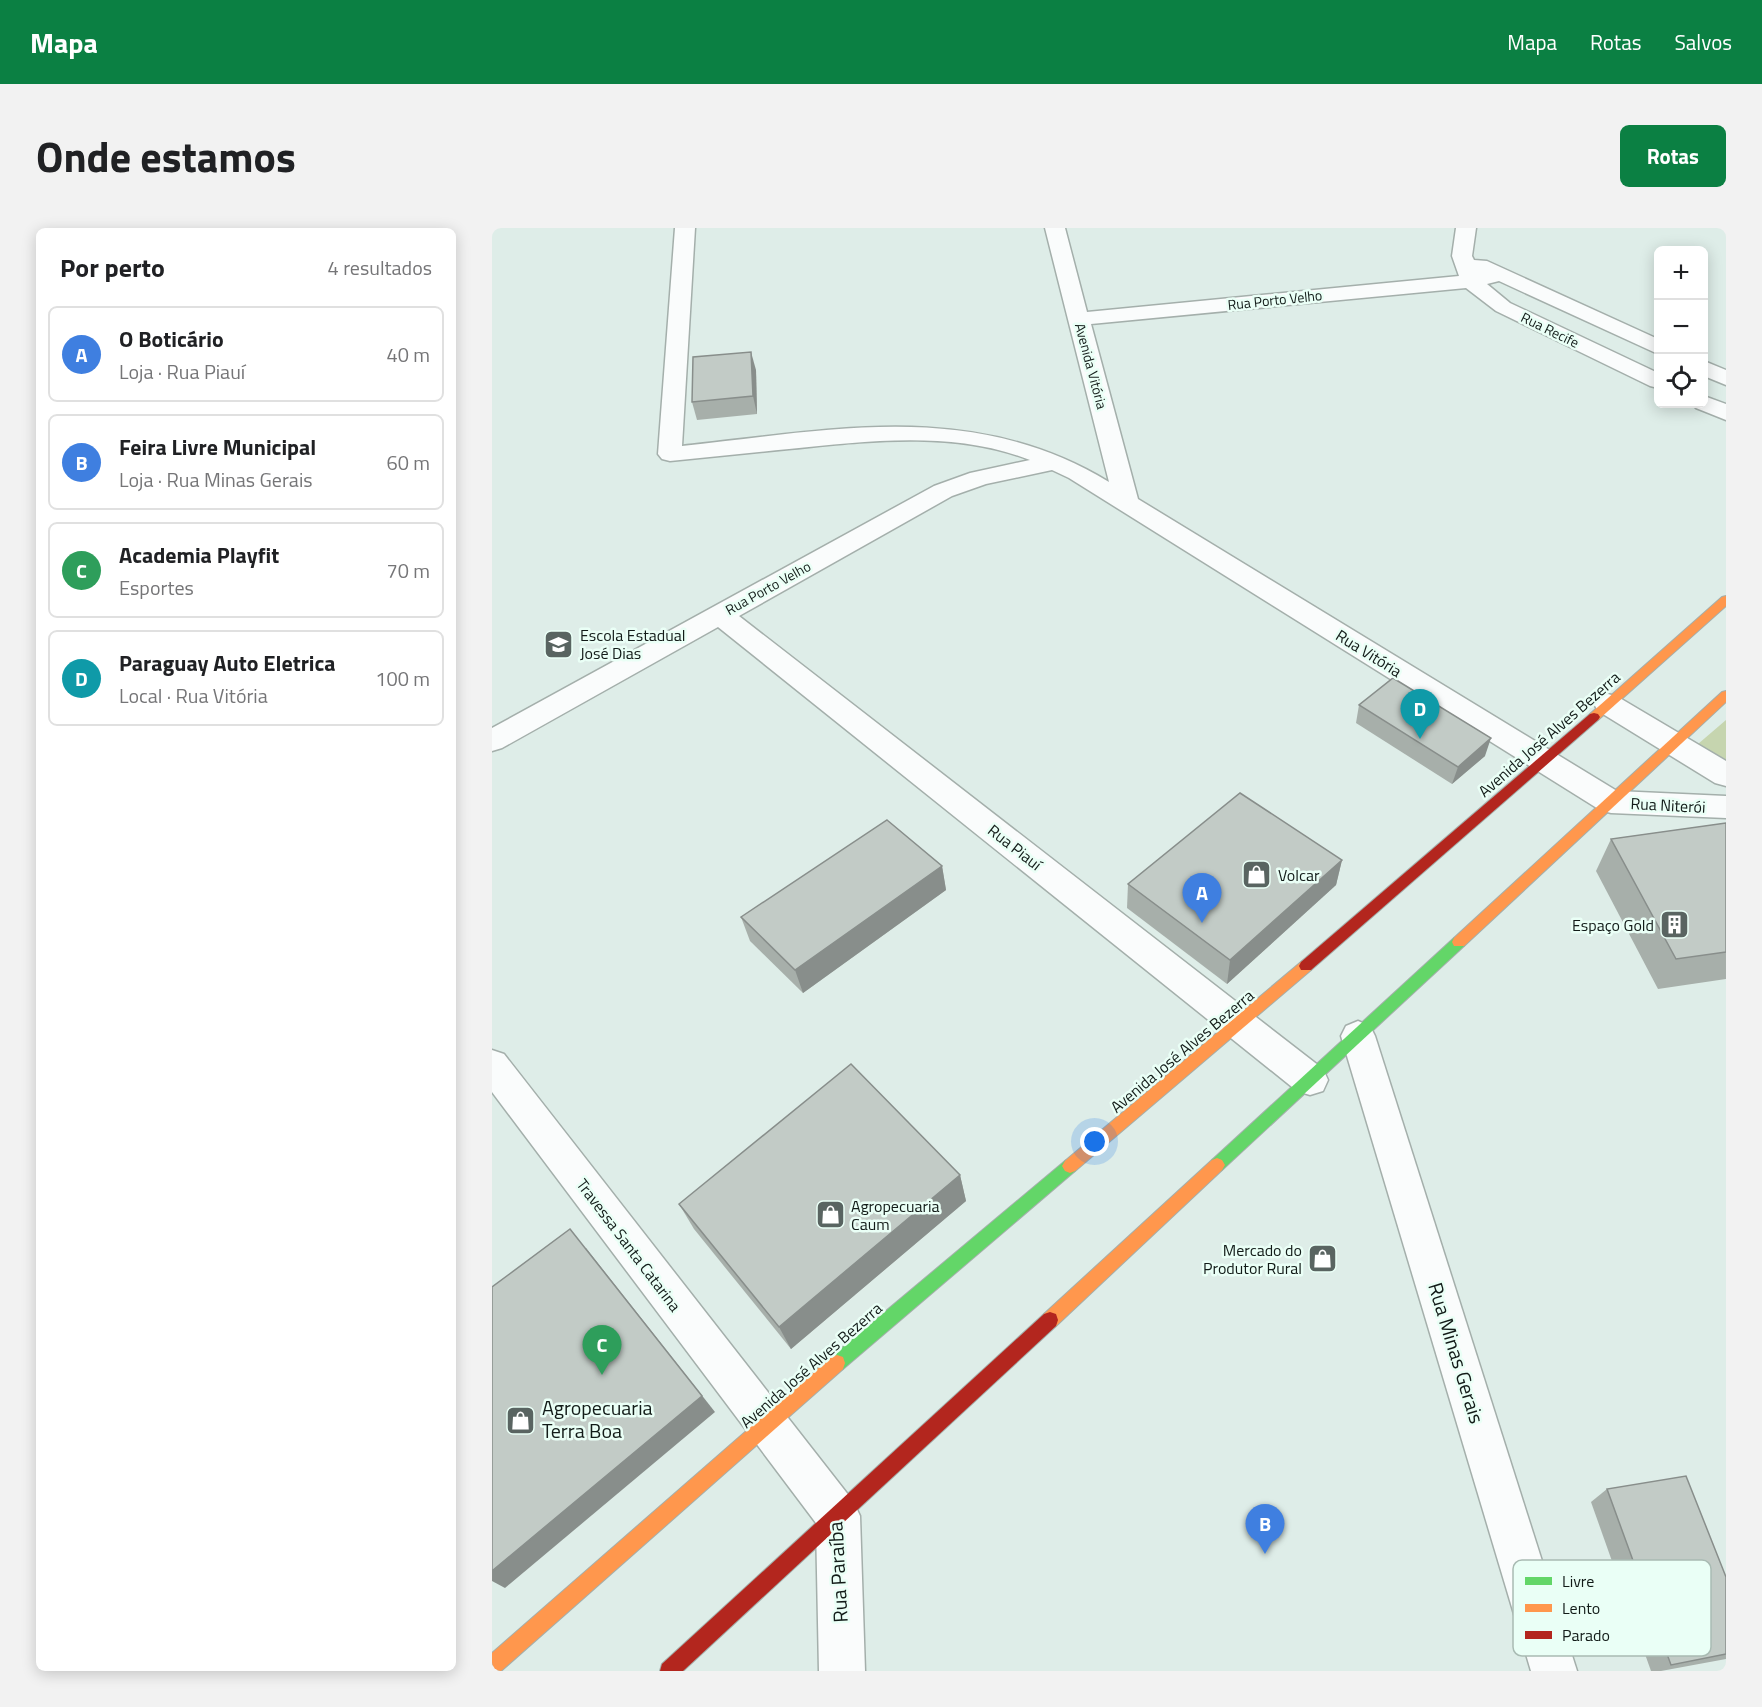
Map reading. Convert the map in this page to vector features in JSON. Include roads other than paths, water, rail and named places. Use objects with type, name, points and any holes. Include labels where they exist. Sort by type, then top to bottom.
[{"type":"street","name":"Rua Vitória","points":[[685,228],[670,454],[865,434],[907,432],[948,434],[995,441],[1055,462],[1078,473],[1611,802]]},
{"type":"street","name":"Avenida Vitória","points":[[1054,228],[1127,504]]},
{"type":"street","points":[[1466,228],[1462,256],[1471,281]]},
{"type":"street","name":"Rua Recife","points":[[1462,256],[1654,345]]},
{"type":"street","name":"Rua Porto Velho","points":[[1078,319],[1471,281],[1500,275]]},
{"type":"street","name":"Rua Recife","points":[[1471,281],[1503,307],[1654,379]]},
{"type":"street","points":[[1708,370],[1726,378]]},
{"type":"street","points":[[1708,405],[1726,413]]},
{"type":"street","name":"Rua Porto Velho","points":[[492,741],[943,491],[979,478],[1055,462]]},
{"type":"street","name":"Avenida José Alves Bezerra","points":[[492,1666],[766,1424],[1239,1024],[1544,761],[1726,600]]},
{"type":"street","name":"Rua Piauí","points":[[720,615],[1310,1080]]},
{"type":"street","points":[[669,1671],[1726,695]]},
{"type":"street","points":[[1608,704],[1675,742],[1726,775]]},
{"type":"street","name":"Rua Niterói","points":[[1611,802],[1726,807]]},
{"type":"street","name":"Rua Minas Gerais","points":[[1358,1036],[1520,1560]]},
{"type":"street","name":"Travessa Santa Catarina","points":[[492,1065],[766,1424]]},
{"type":"street","name":"Rua Paraíba","points":[[766,1424],[838,1516],[842,1671]]},
{"type":"street","name":"Rua Minas Gerais","points":[[1549,1656],[1554,1671]]},
{"type":"place","name":"Escola Estadual José Dias","points":[[559,644]]},
{"type":"place","name":"Paraguay Auto Eletrica","points":[[1420,739]]},
{"type":"place","name":"Volcar","points":[[1257,875]]},
{"type":"place","name":"O Boticário","points":[[1202,923]]},
{"type":"place","name":"Espaço Gold","points":[[1675,925]]},
{"type":"place","name":"Agropecuaria Caum","points":[[830,1215]]},
{"type":"place","name":"Mercado do Produtor Rural","points":[[1323,1259]]},
{"type":"place","name":"Academia Playfit","points":[[602,1375]]},
{"type":"place","name":"Agropecuaria Terra Boa","points":[[521,1420]]},
{"type":"place","name":"Feira Livre Municipal","points":[[1265,1554]]}]
